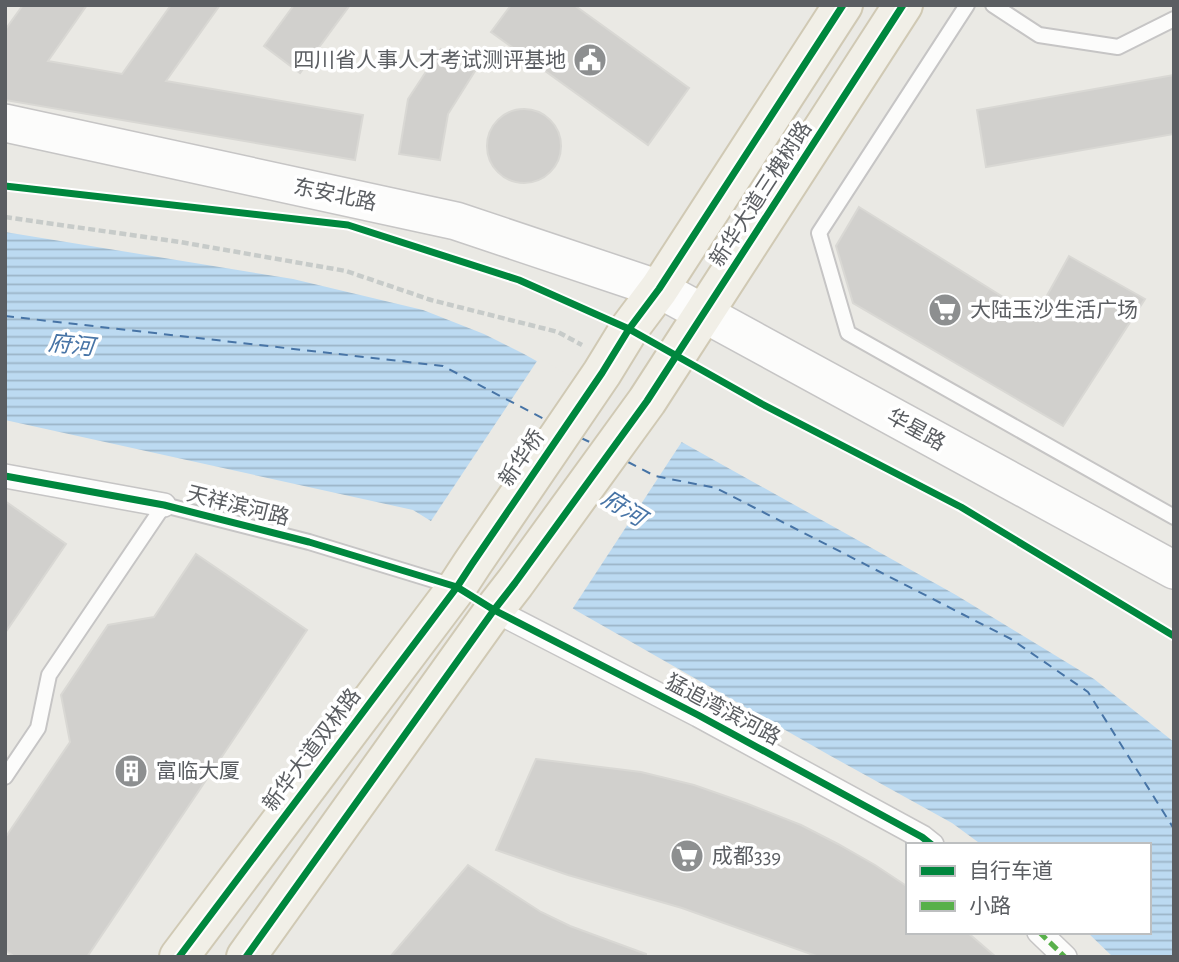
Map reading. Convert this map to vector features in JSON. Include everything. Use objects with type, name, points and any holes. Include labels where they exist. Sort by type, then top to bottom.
[{"type":"main road","name":"新华大道三槐树路","points":[[606,367],[843,5]]},
{"type":"main road","name":"新华大道三槐树路","points":[[505,596],[646,401],[903,5]]},
{"type":"main road","name":"新华桥","points":[[464,575],[606,367]]},
{"type":"main road","name":"新华大道双林路","points":[[179,957],[464,575]]},
{"type":"main road","points":[[246,957],[505,596]]},
{"type":"street","name":"东安北路","points":[[5,124],[456,221],[659,289]]},
{"type":"street","name":"华星路","points":[[659,289],[1174,570]]},
{"type":"street","name":"天祥滨河路","points":[[5,477],[164,505]]},
{"type":"street","name":"猛追湾滨河路","points":[[505,596],[698,715],[930,843]]},
{"type":"street","points":[[1041,934],[1065,957]]},
{"type":"lane","points":[[967,5],[819,233],[848,333],[1174,517]]},
{"type":"lane","points":[[993,5],[1039,35],[1118,47],[1174,19]]},
{"type":"lane","points":[[5,776],[38,728],[49,675],[164,505]]},
{"type":"lane","name":"天祥滨河路","points":[[164,505],[309,542],[464,575]]},
{"type":"path","points":[[5,217],[180,242],[346,271],[431,300],[558,332],[606,367]]},
{"type":"water","name":"府河","points":[[5,232],[293,279],[423,310],[484,334],[956,595],[1094,679],[1174,742],[1174,957],[1113,957],[1089,934],[1151,934],[1151,843],[979,843],[952,823],[577,611],[413,510],[5,420]]},
{"type":"pier","points":[[539,358],[683,440],[571,611],[429,524]]},
{"type":"building","points":[[23,5],[87,5],[48,61],[122,74],[171,5],[220,5],[166,81],[363,115],[355,160],[5,100],[5,30]]},
{"type":"building","points":[[294,5],[350,5],[300,73],[264,46]]},
{"type":"building","name":"四川省人事人才考试测评基地","points":[[511,5],[574,5],[689,88],[648,145],[491,32]]},
{"type":"building","points":[[441,49],[475,71],[448,114],[440,160],[399,154],[408,99]]},
{"type":"building","points":[[1174,75],[1174,134],[986,167],[977,110]]},
{"type":"building","points":[[524,109],[538,112],[550,120],[558,132],[561,146],[558,160],[550,172],[538,180],[524,183],[510,180],[498,172],[490,160],[487,146],[490,132],[498,120],[510,112]]},
{"type":"building","name":"大陆玉沙生活广场","points":[[859,207],[1035,317],[1069,256],[1145,299],[1063,426],[853,303],[836,246]]},
{"type":"building","points":[[5,501],[66,544],[5,633]]},
{"type":"building","name":"富临大厦","points":[[196,554],[307,630],[87,957],[15,957],[5,950],[5,838],[70,742],[61,695],[108,625],[154,617]]},
{"type":"building","name":"成都339","points":[[536,759],[641,772],[694,785],[748,804],[801,825],[838,844],[906,886],[906,934],[969,934],[996,957],[819,957],[682,908],[568,875],[496,850]]},
{"type":"building","points":[[468,865],[541,912],[570,926],[646,954],[646,957],[390,957]]},
{"type":"ferry route","points":[[5,316],[443,366],[548,421]]},
{"type":"ferry route","points":[[581,438],[592,443]]},
{"type":"ferry route","points":[[628,462],[655,476],[716,488],[1011,639],[1088,692],[1174,829]]},
{"type":"marked path","points":[[1041,934],[1065,957]]},
{"type":"cycle path","points":[[179,957],[457,587],[629,329],[659,289],[843,5]]},
{"type":"cycle path","points":[[246,957],[647,401],[903,5]]},
{"type":"cycle path","points":[[5,186],[348,225],[519,280],[629,329],[762,404],[961,507],[1174,636]]},
{"type":"cycle path","points":[[5,476],[164,505],[309,542],[457,587],[494,610],[698,715],[930,843]]},
{"type":"place","name":"四川省人事人才考试测评基地","points":[[590,60]]},
{"type":"place","name":"大陆玉沙生活广场","points":[[945,310]]},
{"type":"place","name":"富临大厦","points":[[131,771]]},
{"type":"place","name":"成都339","points":[[687,856]]}]
